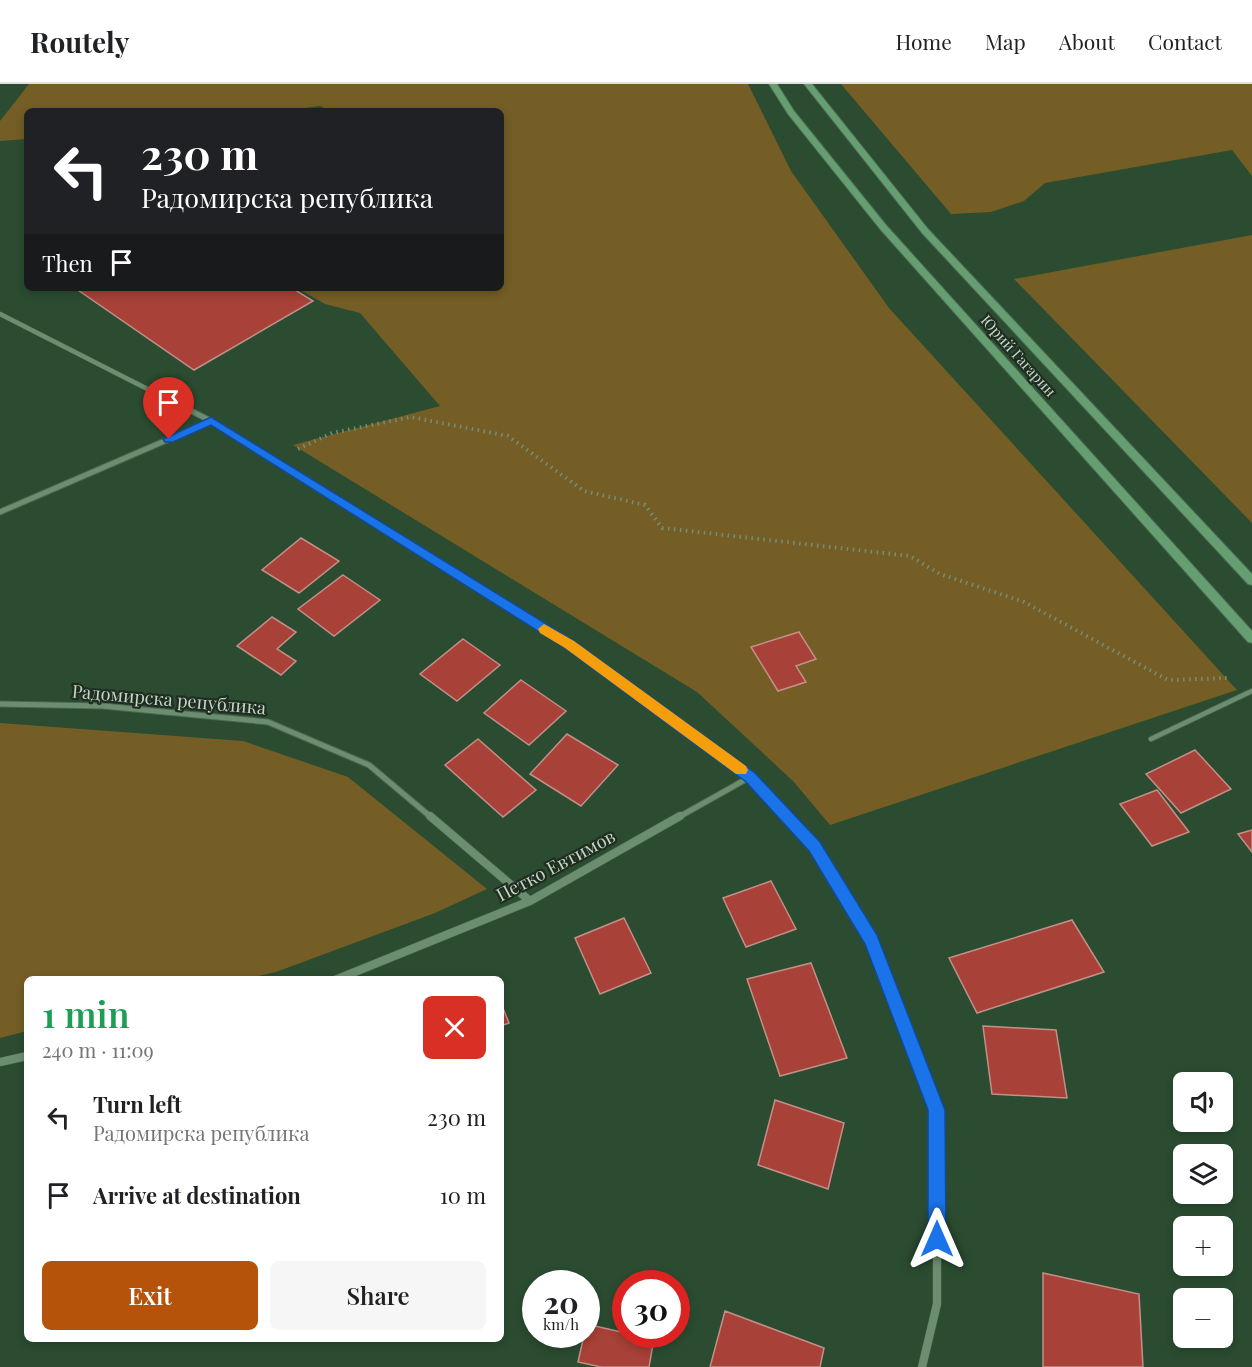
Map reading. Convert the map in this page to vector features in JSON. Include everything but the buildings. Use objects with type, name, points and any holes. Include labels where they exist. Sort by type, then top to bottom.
[{"type":"street","name":"Юрий Гагарин","points":[[773,84],[791,112],[883,227],[1252,639]]},
{"type":"street","name":"Юрий Гагарин","points":[[808,84],[925,231],[1252,581]]},
{"type":"street","points":[[0,314],[211,421],[569,644],[750,777],[814,846],[871,940],[937,1110],[937,1304],[922,1367]]},
{"type":"street","points":[[0,512],[211,421]]},
{"type":"street","name":"Радомирска република","points":[[0,704],[103,706],[268,722],[369,765],[530,900]]},
{"type":"street","name":"Петко Евтимов","points":[[345,976],[530,900],[750,777]]},
{"type":"street","points":[[0,1062],[24,1057]]},
{"type":"lane","points":[[1151,739],[1252,691]]},
{"type":"path","points":[[273,461],[332,433],[411,417],[508,436],[584,491],[645,506],[662,528],[910,556],[939,574],[1024,602],[1168,680],[1228,678]]},
{"type":"shaded area","points":[[29,84],[748,84],[791,171],[889,308],[1237,690],[830,825],[793,781],[697,692],[293,445],[440,406],[360,313],[325,304],[302,291],[504,291],[504,108],[325,108],[320,106],[305,108],[24,108],[24,139],[0,141],[0,121]]},
{"type":"shaded area","points":[[841,84],[1252,84],[1252,176],[1232,150],[1045,183],[1024,201],[991,212],[951,214]]},
{"type":"shaded area","points":[[1252,235],[1252,523],[1014,279]]},
{"type":"shaded area","points":[[0,723],[243,741],[348,777],[487,889],[435,913],[276,972],[258,976],[24,976],[24,1032],[0,1038]]},
{"type":"slow traffic","points":[[544,629],[569,644],[741,770]]},
{"type":"route","points":[[169,439],[211,421],[569,644],[750,777],[814,846],[871,940],[937,1110],[937,1239]]}]
